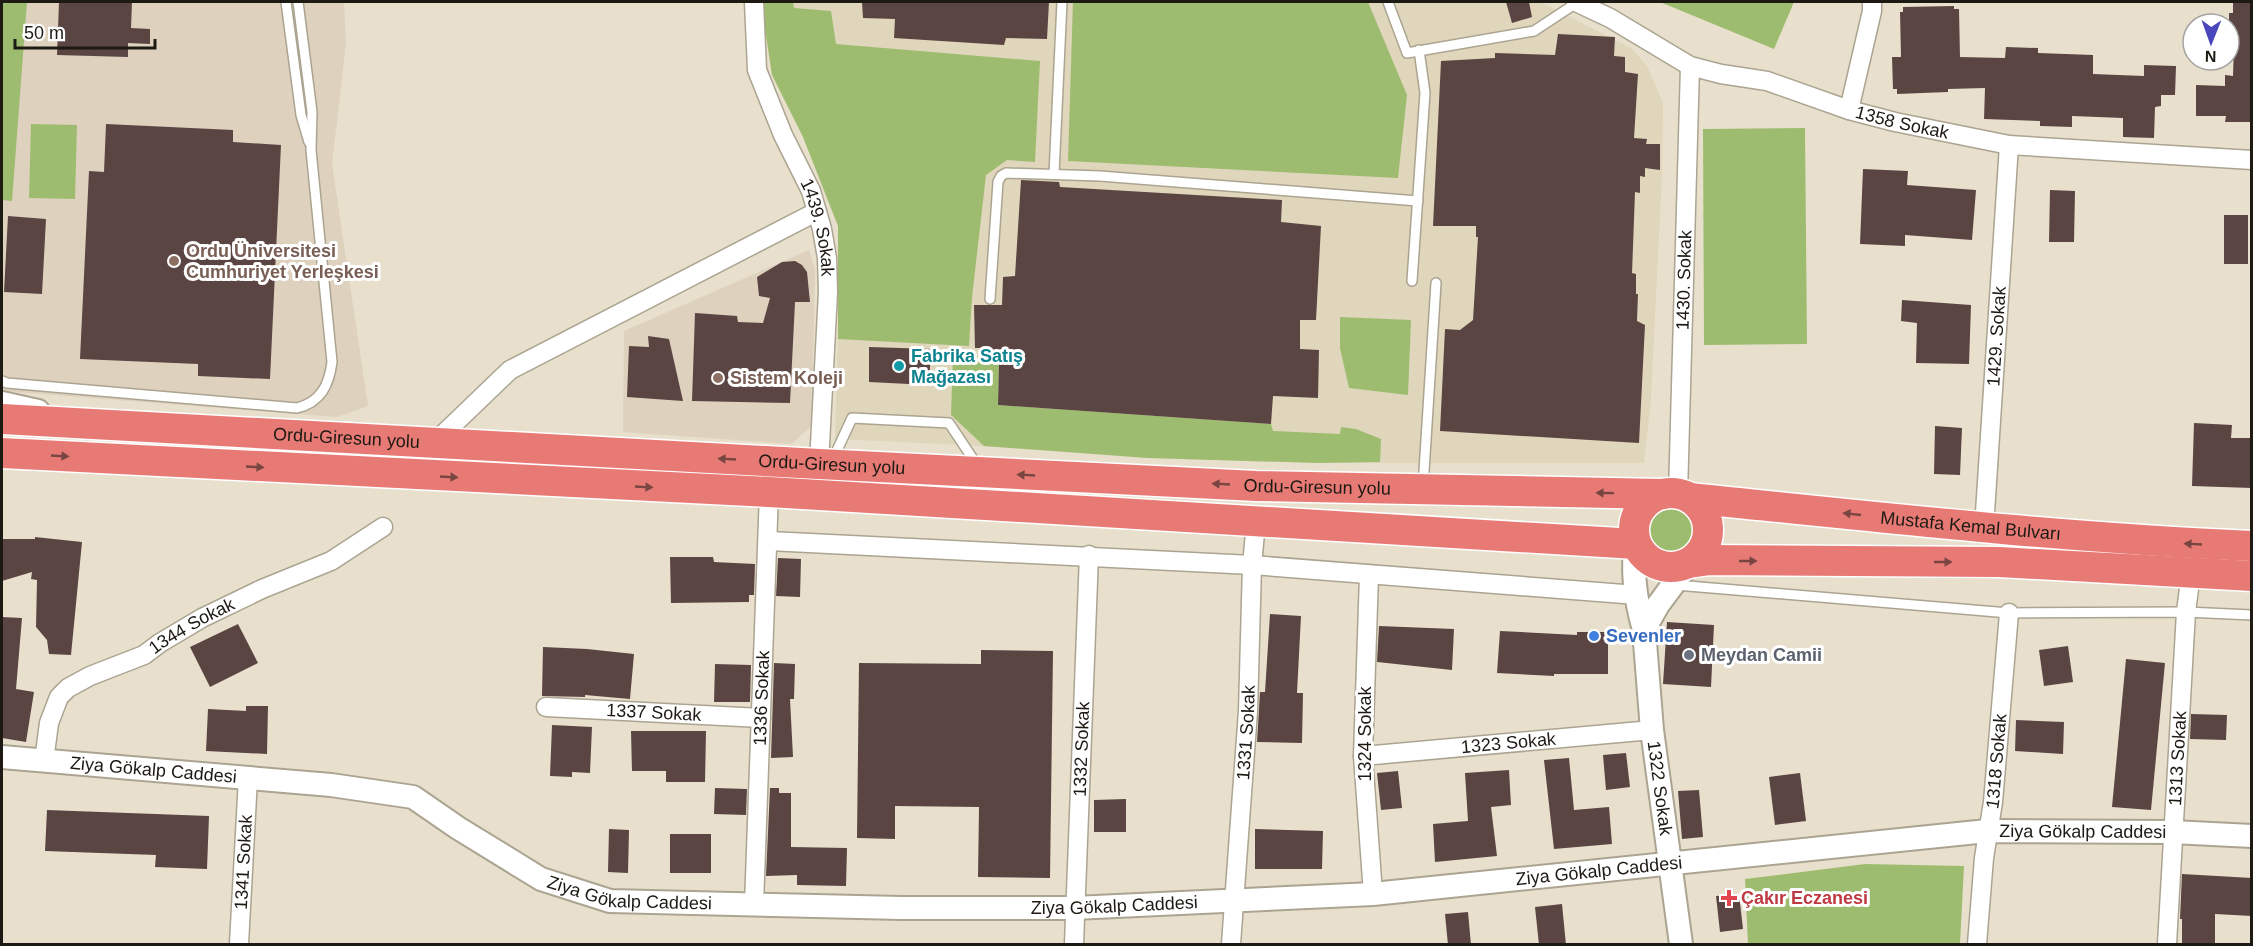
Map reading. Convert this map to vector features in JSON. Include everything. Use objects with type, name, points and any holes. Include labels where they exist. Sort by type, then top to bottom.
[{"type":"highway","name":"Ordu-Giresun yolu","points":[[2,419],[825,465],[1256,486],[1677,495]]},
{"type":"highway","name":"Ordu-Giresun yolu","points":[[6,456],[769,492],[1636,544]]},
{"type":"highway","name":"Mustafa Kemal Bulvarı","points":[[1677,495],[1984,528],[2173,543],[2252,546]]},
{"type":"highway","points":[[1677,495],[1699,505],[1708,525],[1708,536],[1704,547],[1682,574],[1677,567],[1661,566],[1646,559],[1636,544],[1634,529],[1638,513],[1648,501],[1677,495]]},
{"type":"highway","name":"Mustafa Kemal Bulvarı","points":[[1682,574],[1710,560],[1999,562],[2252,576]]},
{"type":"street","name":"1439. Sokak","points":[[754,2],[757,70],[783,135],[810,191],[827,258],[825,465]]},
{"type":"street","name":"1358 Sokak","points":[[1577,2],[1610,18],[1690,66],[1720,74],[1767,81],[1849,110],[1895,122],[2008,145],[2252,160]]},
{"type":"street","points":[[1849,110],[1872,2]]},
{"type":"street","name":"1430. Sokak","points":[[1677,495],[1690,66]]},
{"type":"street","name":"1429. Sokak","points":[[1984,528],[2008,145]]},
{"type":"street","points":[[434,443],[510,370],[816,212]]},
{"type":"street","points":[[2,403],[89,423]]},
{"type":"street","name":"1336 Sokak","points":[[754,905],[769,492]]},
{"type":"street","name":"1331 Sokak","points":[[1231,945],[1248,711],[1252,565],[1256,522]]},
{"type":"street","name":"1344 Sokak","points":[[44,761],[49,723],[59,697],[68,688],[90,676],[144,655],[202,618],[262,589],[331,561],[383,527]]},
{"type":"street","points":[[769,541],[1089,555],[1252,565],[1637,595]]},
{"type":"street","name":"1322 Sokak","points":[[1636,544],[1632,566],[1638,611],[1644,630],[1652,730],[1682,945]]},
{"type":"street","name":"1332 Sokak","points":[[1074,945],[1089,555]]},
{"type":"street","name":"1313 Sokak","points":[[2167,945],[2186,612],[2191,573]]},
{"type":"street","name":"1324 Sokak","points":[[1369,574],[1363,756],[1373,894]]},
{"type":"street","points":[[1644,630],[1658,605],[1682,574]]},
{"type":"street","name":"1318 Sokak","points":[[1977,945],[1993,802],[2009,613]]},
{"type":"street","name":"1337 Sokak","points":[[546,707],[761,718]]},
{"type":"street","name":"1323 Sokak","points":[[1363,756],[1652,730]]},
{"type":"street","name":"Ziya Gökalp Caddesi","points":[[2,758],[332,784],[413,797],[458,828],[541,879],[610,901],[901,908],[1074,908],[1373,894],[1988,831],[2172,832],[2252,836]]},
{"type":"street","name":"1341 Sokak","points":[[239,945],[248,778]]},
{"type":"lane","points":[[286,2],[302,116],[311,150]]},
{"type":"lane","points":[[2,381],[297,408],[309,405],[322,394],[329,381],[332,362],[311,150],[312,112],[298,2]]},
{"type":"lane","points":[[1054,174],[1062,2]]},
{"type":"lane","points":[[1388,2],[1407,52],[1534,31],[1577,2]]},
{"type":"lane","points":[[1412,281],[1425,93],[1419,50]]},
{"type":"lane","points":[[990,299],[998,187],[1001,176],[1011,172],[1418,201]]},
{"type":"lane","points":[[1423,489],[1436,283]]},
{"type":"lane","points":[[825,465],[852,418],[949,423],[981,472]]},
{"type":"lane","points":[[1682,574],[2009,613],[2186,612],[2252,615]]},
{"type":"shaded area","name":"Ordu Üniversitesi Cumhuriyet Yerleşkesi","points":[[2,2],[344,2],[346,44],[332,164],[368,406],[337,417],[2,391]]},
{"type":"shaded area","points":[[761,2],[1541,2],[1631,48],[1647,66],[1663,103],[1662,174],[1651,399],[1644,463],[1318,463],[1148,458],[964,445],[835,439],[839,293],[838,226],[803,137],[772,75]]},
{"type":"shaded area","name":"Sistem Koleji","points":[[809,250],[815,270],[812,425],[792,444],[623,432],[624,331]]},
{"type":"green space","points":[[2,2],[27,2],[12,201],[2,200]]},
{"type":"green space","points":[[761,2],[793,2],[794,8],[831,11],[836,44],[1040,61],[1035,162],[1007,160],[986,175],[972,297],[969,346],[838,339],[838,226],[803,137],[772,75]]},
{"type":"green space","points":[[1073,2],[1368,2],[1407,95],[1398,178],[1068,161]]},
{"type":"green space","points":[[1660,2],[1794,2],[1774,49]]},
{"type":"green space","points":[[31,124],[77,125],[75,199],[29,198]]},
{"type":"green space","points":[[1805,128],[1807,344],[1704,345],[1703,129]]},
{"type":"green space","points":[[1340,317],[1411,320],[1408,395],[1349,388],[1340,348]]},
{"type":"green space","points":[[953,354],[982,357],[999,363],[998,405],[1271,424],[1273,431],[1340,434],[1341,427],[1356,429],[1381,439],[1380,462],[1318,463],[1148,458],[984,446],[951,415]]},
{"type":"green space","points":[[1671,507],[1680,508],[1687,513],[1692,520],[1692,538],[1687,545],[1680,550],[1671,551],[1662,550],[1655,545],[1650,538],[1649,529],[1650,520],[1655,513],[1662,508]]},
{"type":"green space","points":[[1865,864],[1964,866],[1960,944],[1748,944],[1745,879]]},
{"type":"building","points":[[59,2],[132,2],[131,28],[150,29],[150,44],[128,43],[128,57],[57,55]]},
{"type":"building","points":[[862,2],[1049,2],[1047,39],[1006,38],[1004,45],[894,38],[895,19],[863,18]]},
{"type":"building","points":[[1506,2],[1529,2],[1532,17],[1512,23]]},
{"type":"building","points":[[2233,3],[2252,3],[2252,122],[2225,122],[2226,116],[2196,116],[2196,85],[2225,86],[2225,75],[2233,76],[2233,72],[2241,72],[2241,12],[2233,12]]},
{"type":"building","points":[[1954,6],[1954,9],[1959,9],[1960,57],[2005,58],[2006,47],[2038,48],[2038,53],[2093,55],[2093,74],[2144,76],[2144,65],[2176,66],[2175,95],[2161,95],[2161,106],[2155,107],[2154,138],[2123,137],[2123,118],[2072,116],[2072,127],[2040,126],[2040,121],[1984,119],[1985,88],[1897,94],[1897,89],[1893,89],[1892,57],[1901,57],[1900,12],[1903,12],[1903,7]]},
{"type":"building","points":[[1558,34],[1615,37],[1614,56],[1625,57],[1625,72],[1638,74],[1634,138],[1647,139],[1646,144],[1660,144],[1660,170],[1645,168],[1645,177],[1640,176],[1640,193],[1635,192],[1632,273],[1636,274],[1637,321],[1645,325],[1639,443],[1440,431],[1445,329],[1460,330],[1473,320],[1478,237],[1476,237],[1476,226],[1433,226],[1441,61],[1495,58],[1495,53],[1555,55]]},
{"type":"building","points":[[106,124],[233,130],[233,142],[281,145],[270,379],[198,376],[198,364],[80,359],[89,171],[104,172]]},
{"type":"building","points":[[1863,169],[1908,171],[1907,185],[1976,190],[1972,240],[1905,235],[1905,246],[1860,244]]},
{"type":"building","points":[[1021,180],[1059,182],[1060,187],[1282,200],[1281,222],[1321,226],[1316,320],[1300,320],[1300,349],[1319,350],[1318,398],[1273,396],[1271,424],[998,405],[999,363],[982,362],[982,348],[975,348],[974,305],[1002,305],[1003,277],[1015,276]]},
{"type":"building","points":[[2050,190],[2075,191],[2074,242],[2049,242]]},
{"type":"building","points":[[2224,215],[2248,215],[2248,264],[2224,264]]},
{"type":"building","points":[[8,216],[46,219],[42,294],[4,292]]},
{"type":"building","points":[[795,261],[807,272],[810,302],[795,302],[790,403],[692,401],[695,313],[737,316],[738,322],[763,323],[770,298],[759,296],[757,277],[782,262]]},
{"type":"building","points":[[1902,300],[1971,305],[1969,364],[1916,363],[1917,323],[1901,321]]},
{"type":"building","points":[[648,336],[669,339],[683,401],[627,397],[629,346],[649,347]]},
{"type":"building","name":"Fabrika Satış Mağazası","points":[[869,347],[931,349],[929,385],[869,382]]},
{"type":"building","points":[[2194,423],[2232,425],[2231,438],[2252,438],[2252,488],[2192,486]]},
{"type":"building","points":[[1935,426],[1962,428],[1960,475],[1934,474]]},
{"type":"building","points":[[35,537],[82,542],[71,655],[49,654],[47,640],[36,627],[37,580],[31,579],[32,572],[2,581],[2,539],[35,539]]},
{"type":"building","points":[[670,557],[713,557],[714,562],[755,564],[754,595],[749,595],[749,602],[671,603]]},
{"type":"building","points":[[778,558],[801,559],[800,597],[776,596]]},
{"type":"building","points":[[1270,614],[1301,616],[1297,693],[1303,693],[1302,743],[1257,742],[1260,692],[1265,692]]},
{"type":"building","points":[[2,617],[22,618],[16,689],[34,692],[26,742],[2,738]]},
{"type":"building","name":"Meydan Camii","points":[[1667,622],[1714,625],[1711,687],[1663,684]]},
{"type":"building","points":[[238,624],[258,663],[210,687],[190,647]]},
{"type":"building","points":[[1379,626],[1454,629],[1452,670],[1377,662]]},
{"type":"building","points":[[1500,631],[1577,635],[1577,632],[1608,632],[1608,674],[1554,674],[1554,676],[1497,673]]},
{"type":"building","points":[[2068,646],[2073,682],[2044,686],[2039,650]]},
{"type":"building","points":[[543,647],[634,654],[630,699],[585,695],[585,697],[542,696]]},
{"type":"building","points":[[981,650],[1053,651],[1050,878],[978,877],[979,807],[895,806],[895,839],[857,838],[859,663],[981,664]]},
{"type":"building","points":[[2126,659],[2165,663],[2151,810],[2112,807]]},
{"type":"building","points":[[774,663],[795,664],[794,699],[790,699],[793,757],[771,758]]},
{"type":"building","points":[[715,664],[751,665],[750,702],[714,702]]},
{"type":"building","points":[[246,706],[268,706],[267,754],[206,751],[208,709],[246,711]]},
{"type":"building","points":[[2191,714],[2227,715],[2226,740],[2190,739]]},
{"type":"building","points":[[2016,720],[2064,722],[2063,754],[2015,751]]},
{"type":"building","points":[[552,725],[592,727],[590,773],[572,772],[572,777],[550,776]]},
{"type":"building","points":[[631,731],[706,731],[705,782],[666,782],[666,771],[632,771]]},
{"type":"building","points":[[1626,753],[1630,787],[1606,790],[1603,755]]},
{"type":"building","points":[[1569,758],[1574,810],[1609,807],[1612,844],[1554,849],[1544,760]]},
{"type":"building","points":[[1509,770],[1511,805],[1491,807],[1497,856],[1435,862],[1433,824],[1468,821],[1465,773]]},
{"type":"building","points":[[1398,771],[1402,808],[1381,810],[1377,773]]},
{"type":"building","points":[[1800,773],[1806,821],[1775,825],[1769,777]]},
{"type":"building","points":[[715,788],[747,789],[746,815],[714,814]]},
{"type":"building","points":[[770,788],[779,788],[779,793],[791,793],[791,847],[847,848],[846,886],[797,885],[797,875],[766,876]]},
{"type":"building","points":[[1699,790],[1703,837],[1682,839],[1678,791]]},
{"type":"building","points":[[1126,799],[1126,832],[1094,832],[1094,800]]},
{"type":"building","points":[[47,810],[209,816],[207,869],[155,867],[156,855],[45,851]]},
{"type":"building","points":[[609,829],[629,830],[628,873],[608,872]]},
{"type":"building","points":[[1255,829],[1323,831],[1322,869],[1255,869]]},
{"type":"building","points":[[670,834],[711,834],[711,873],[670,873]]},
{"type":"building","points":[[2182,874],[2252,878],[2252,916],[2215,914],[2215,945],[2182,945],[2182,919],[2180,919]]},
{"type":"building","points":[[1739,894],[1743,929],[1720,932],[1716,896]]},
{"type":"building","points":[[1562,904],[1566,945],[1539,945],[1535,907]]},
{"type":"building","points":[[1468,912],[1471,945],[1448,945],[1445,914]]},
{"type":"place","name":"Ordu Üniversitesi Cumhuriyet Yerleşkesi","points":[[174,261]]},
{"type":"place","name":"Fabrika Satış Mağazası","points":[[899,366]]},
{"type":"place","name":"Sistem Koleji","points":[[718,378]]},
{"type":"place","name":"Sevenler","points":[[1594,636]]},
{"type":"place","name":"Meydan Camii","points":[[1689,655]]},
{"type":"place","name":"Çakır Eczanesi","points":[[1729,898]]}]
